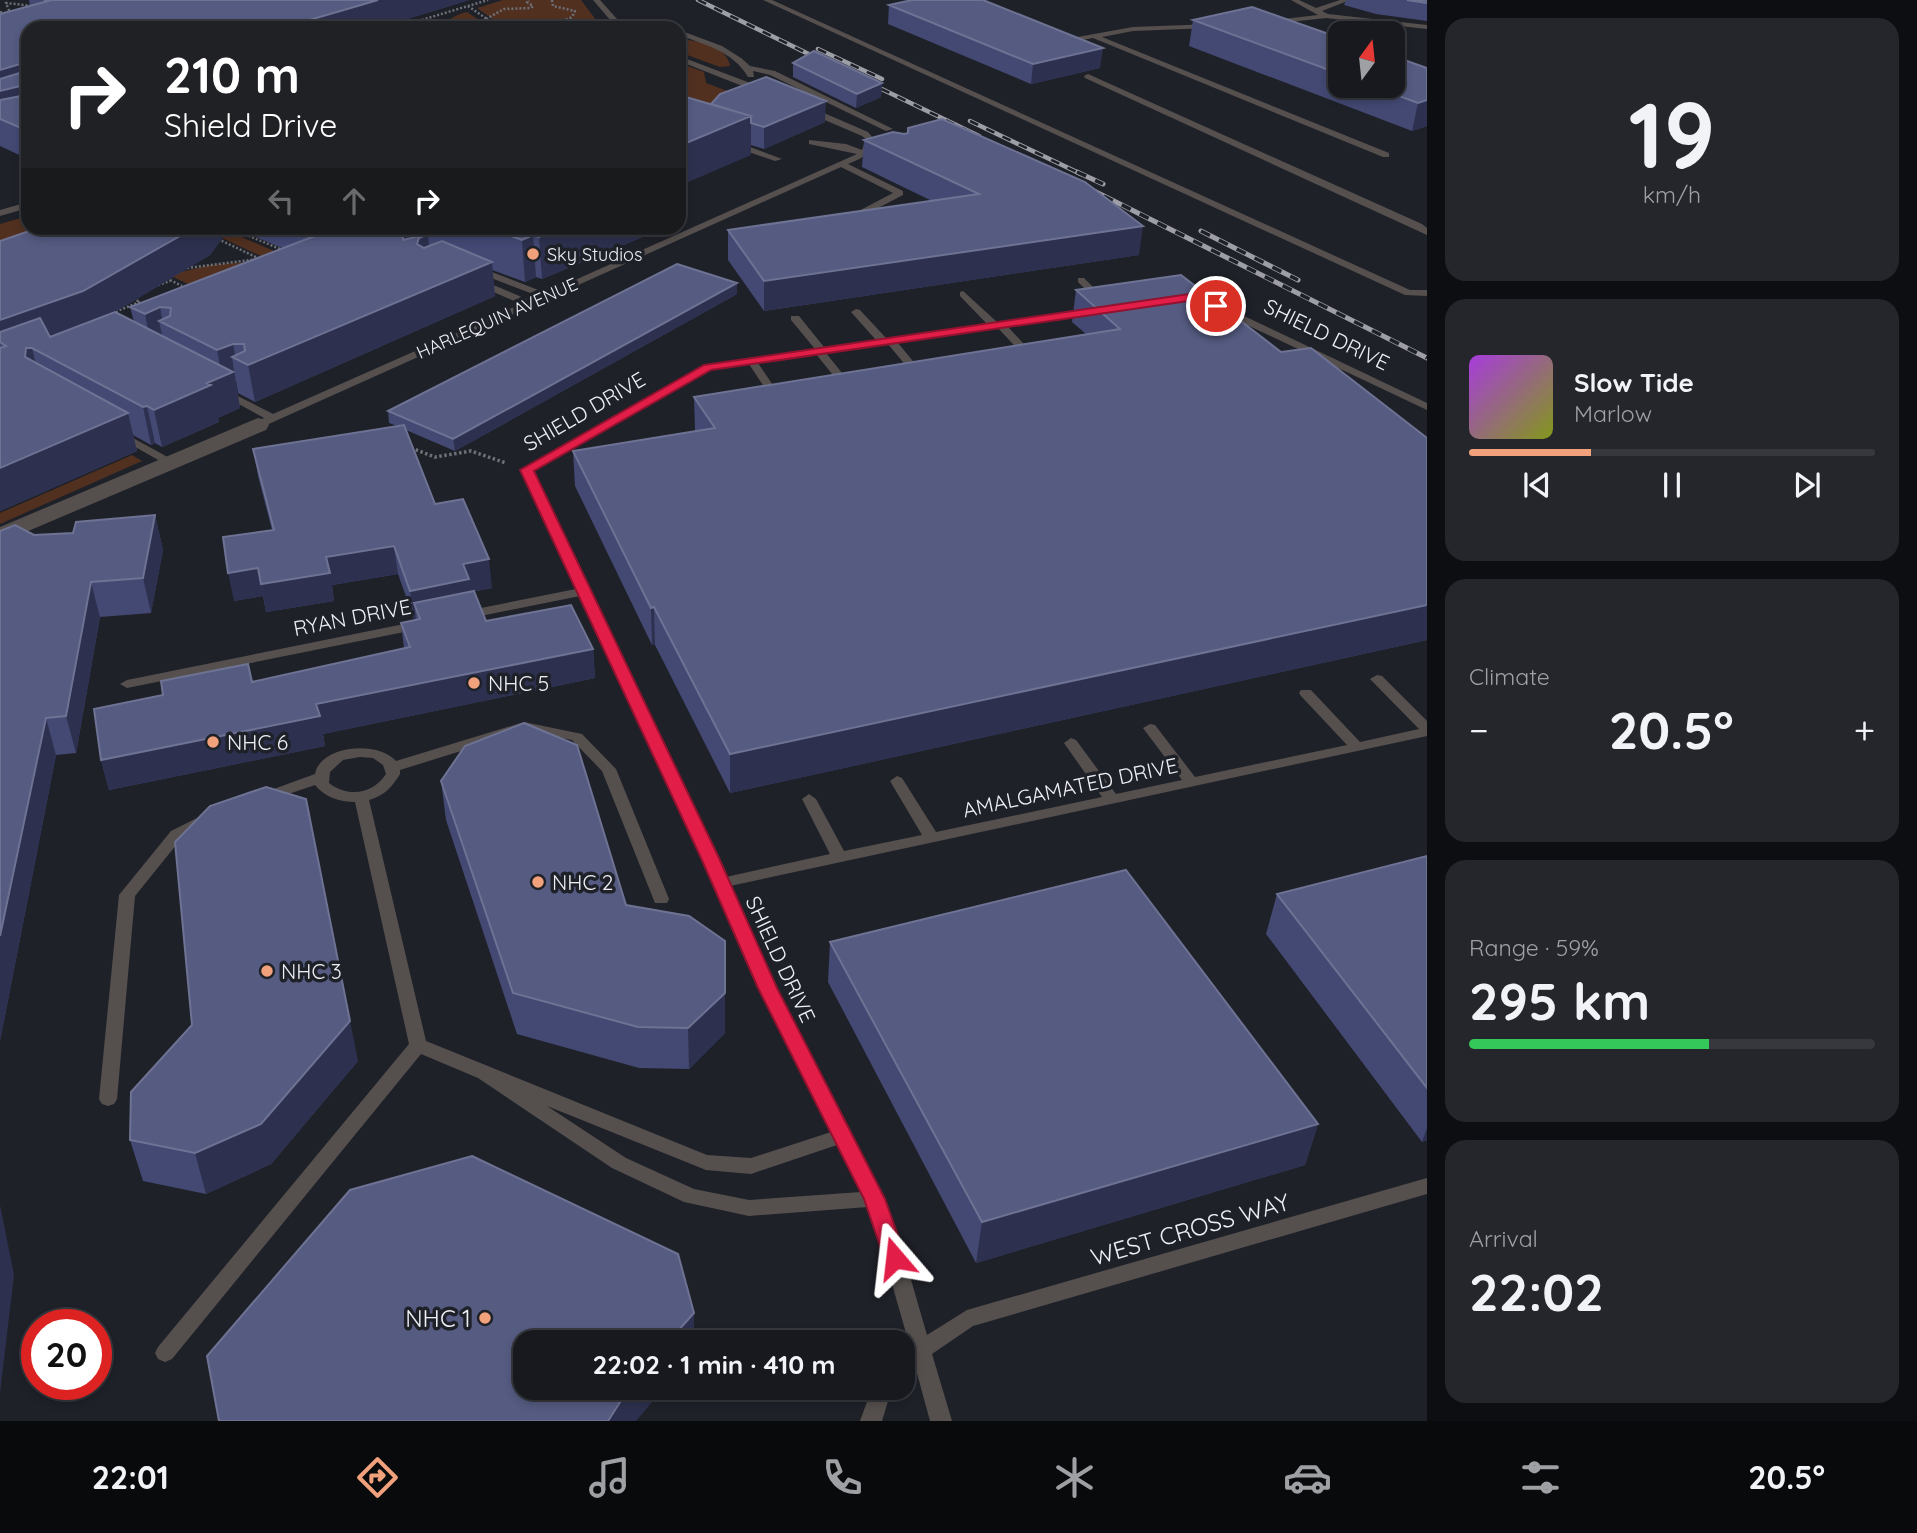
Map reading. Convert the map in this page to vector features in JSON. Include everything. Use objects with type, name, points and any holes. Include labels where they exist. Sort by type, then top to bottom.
[{"type":"street","name":"HARLEQUIN AVENUE","points":[[0,536],[266,422]]},
{"type":"lane","points":[[596,0],[615,21]]},
{"type":"lane","points":[[766,0],[1408,293],[1427,293]]},
{"type":"lane","points":[[1294,0],[1326,16]]},
{"type":"lane","points":[[1316,11],[1347,0]]},
{"type":"lane","points":[[1260,23],[1326,16],[1427,27]]},
{"type":"lane","points":[[1060,35],[1071,40],[1133,29],[1222,25]]},
{"type":"lane","points":[[686,36],[729,54],[748,68],[772,73],[889,129]]},
{"type":"lane","points":[[1094,36],[1386,155]]},
{"type":"lane","points":[[686,61],[779,97]]},
{"type":"lane","points":[[748,68],[755,88]]},
{"type":"lane","points":[[1088,76],[1280,161],[1427,232]]},
{"type":"lane","points":[[750,99],[767,92]]},
{"type":"lane","points":[[801,106],[865,134],[870,139],[869,150],[812,142]]},
{"type":"lane","points":[[728,143],[778,159]]},
{"type":"lane","name":"HARLEQUIN AVENUE","points":[[686,233],[869,150]]},
{"type":"lane","points":[[841,164],[900,193],[858,216],[845,218]]},
{"type":"lane","points":[[0,213],[21,207]]},
{"type":"lane","name":"HARLEQUIN AVENUE","points":[[266,422],[682,235]]},
{"type":"lane","points":[[463,264],[546,296]]},
{"type":"lane","points":[[470,279],[530,304]]},
{"type":"lane","name":"SHIELD DRIVE","points":[[906,1330],[888,1235],[874,1199],[767,988],[721,883],[527,470],[708,367],[1111,309],[1081,280]]},
{"type":"lane","points":[[964,294],[1036,362]]},
{"type":"lane","name":"SHIELD DRIVE","points":[[1208,303],[1427,407]]},
{"type":"lane","points":[[856,312],[921,378]]},
{"type":"lane","points":[[795,318],[850,390]]},
{"type":"lane","points":[[752,361],[780,403]]},
{"type":"lane","points":[[224,394],[241,386]]},
{"type":"lane","points":[[212,387],[266,422]]},
{"type":"lane","points":[[111,429],[171,463]]},
{"type":"lane","name":"RYAN DRIVE","points":[[127,684],[585,591]]},
{"type":"lane","points":[[1377,679],[1427,730]]},
{"type":"lane","points":[[1306,693],[1357,747]]},
{"type":"lane","points":[[392,767],[524,726],[577,737],[609,769],[661,899]]},
{"type":"lane","points":[[1150,728],[1191,782]]},
{"type":"lane","name":"AMALGAMATED DRIVE","points":[[721,883],[1427,730]]},
{"type":"lane","points":[[1071,743],[1112,799]]},
{"type":"lane","points":[[254,801],[320,778],[329,763],[349,753],[381,756],[392,767]]},
{"type":"lane","points":[[320,778],[328,792],[337,796],[361,797],[373,794],[390,782],[392,767]]},
{"type":"lane","points":[[897,781],[932,838]]},
{"type":"lane","points":[[361,797],[418,1045]]},
{"type":"lane","points":[[809,799],[839,857]]},
{"type":"lane","points":[[108,1099],[127,895],[176,835],[215,814]]},
{"type":"lane","points":[[418,1045],[706,1162],[751,1166],[841,1136]]},
{"type":"lane","points":[[164,1353],[418,1045]]},
{"type":"lane","points":[[484,1073],[619,1163],[691,1196],[750,1208],[874,1199]]},
{"type":"lane","name":"WEST CROSS WAY","points":[[915,1354],[967,1319],[1427,1186]]},
{"type":"lane","name":"SHIELD DRIVE","points":[[915,1366],[941,1421]]},
{"type":"lane","points":[[871,1421],[878,1400]]},
{"type":"path","points":[[418,21],[488,0]]},
{"type":"path","points":[[486,19],[497,15],[503,9],[531,8],[533,6],[527,2],[529,0]]},
{"type":"path","points":[[552,0],[552,6],[575,11],[572,17],[563,21]]},
{"type":"path","points":[[0,12],[11,15],[6,3],[44,8]]},
{"type":"path","points":[[468,6],[489,21]]},
{"type":"path","points":[[0,17],[13,16]]},
{"type":"path","points":[[246,235],[291,254]]},
{"type":"path","points":[[183,269],[222,261],[261,259],[214,237]]},
{"type":"path","points":[[159,276],[182,286]]},
{"type":"path","points":[[150,289],[170,281]]},
{"type":"path","points":[[102,317],[140,302],[130,296],[140,292]]},
{"type":"path","points":[[403,445],[435,457],[471,451],[527,470]]},
{"type":"shaded area","points":[[503,0],[581,0],[597,21],[495,21],[477,8]]},
{"type":"shaded area","points":[[467,12],[480,21],[447,21]]},
{"type":"shaded area","points":[[686,40],[710,45],[724,53],[730,66],[720,67],[686,55]]},
{"type":"shaded area","points":[[686,66],[704,72],[706,83],[733,93],[686,119]]},
{"type":"shaded area","points":[[21,218],[21,235],[31,235],[0,266],[0,224]]},
{"type":"shaded area","points":[[216,235],[237,235],[290,258],[261,256]]},
{"type":"shaded area","points":[[259,261],[255,279],[231,268],[188,284],[169,275],[210,265]]},
{"type":"shaded area","points":[[132,455],[142,461],[0,524],[0,513]]},
{"type":"building","points":[[44,0],[378,0],[306,21],[21,21],[21,65],[0,70],[0,14],[48,1]]},
{"type":"building","points":[[912,0],[983,0],[1103,48],[1033,64],[889,5]]},
{"type":"building","points":[[1252,7],[1328,34],[1328,70],[1193,20]]},
{"type":"building","points":[[814,51],[882,83],[857,94],[793,63]]},
{"type":"building","points":[[1405,60],[1427,68],[1427,100],[1418,103],[1404,98]]},
{"type":"building","points":[[21,73],[21,86],[0,91],[0,79]]},
{"type":"building","points":[[766,77],[826,101],[764,127],[751,123],[751,116],[711,104],[720,94]]},
{"type":"building","points":[[21,96],[21,128],[0,119],[0,100]]},
{"type":"building","points":[[686,97],[751,116],[686,143]]},
{"type":"building","points":[[942,119],[1085,182],[1143,226],[764,281],[728,230],[979,194],[864,140],[893,132],[908,133],[908,128]]},
{"type":"building","points":[[21,234],[182,235],[83,291],[0,320],[0,241]]},
{"type":"building","points":[[317,235],[402,235],[403,240],[426,235],[419,238],[417,244],[424,248],[442,241],[492,262],[248,365],[232,357],[245,351],[244,344],[233,344],[217,350],[159,321],[170,316],[171,308],[160,307],[145,314],[130,307]]},
{"type":"building","points":[[508,235],[533,235],[522,240]]},
{"type":"building","points":[[677,264],[737,283],[453,439],[388,411]]},
{"type":"building","points":[[1181,275],[1281,352],[1311,348],[1427,438],[1427,605],[730,754],[654,607],[651,608],[573,451],[715,428],[694,397],[1120,329],[1076,290]]},
{"type":"building","points":[[115,312],[233,372],[207,383],[211,385],[154,410],[143,407],[32,348],[26,348],[25,357],[128,413],[0,468],[0,348],[6,346],[0,342],[0,332],[40,318],[50,337]]},
{"type":"building","points":[[404,425],[435,504],[463,499],[489,559],[463,564],[469,579],[410,591],[394,546],[326,557],[330,573],[261,584],[258,568],[228,573],[223,537],[274,530],[253,449]]},
{"type":"building","points":[[155,515],[143,578],[91,582],[66,716],[46,718],[0,936],[0,531],[15,525],[34,535],[73,533],[76,522]]},
{"type":"building","points":[[474,591],[486,621],[571,605],[593,649],[316,704],[320,716],[101,760],[94,709],[163,695],[161,681],[248,664],[252,682],[410,647],[401,623],[420,619],[414,603]]},
{"type":"building","name":"NHC 2","points":[[524,723],[577,745],[626,905],[689,916],[725,941],[725,993],[688,1028],[638,1027],[513,993],[441,781],[465,746]]},
{"type":"building","name":"NHC 3","points":[[266,787],[306,799],[350,1021],[261,1124],[195,1153],[130,1140],[131,1092],[192,1025],[175,842],[210,806]]},
{"type":"building","points":[[1427,856],[1427,1088],[1277,894]]},
{"type":"building","points":[[1126,870],[1318,1124],[982,1222],[830,942]]},
{"type":"building","name":"NHC 1","points":[[472,1156],[678,1254],[694,1313],[679,1330],[513,1330],[513,1400],[621,1400],[608,1421],[219,1421],[207,1356],[350,1190]]},
{"type":"railway","points":[[698,0],[827,63]]},
{"type":"railway","points":[[818,49],[882,79]]},
{"type":"railway","points":[[865,81],[979,136]]},
{"type":"railway","points":[[970,121],[1081,174]]},
{"type":"railway","points":[[1077,172],[1103,184]]},
{"type":"railway","points":[[1086,187],[1427,358]]},
{"type":"railway","points":[[1201,231],[1298,280]]},
{"type":"place","name":"Sky Studios","points":[[533,254]]},
{"type":"place","name":"NHC 5","points":[[474,683]]},
{"type":"place","name":"NHC 6","points":[[213,742]]},
{"type":"place","name":"NHC 2","points":[[538,882]]},
{"type":"place","name":"NHC 3","points":[[267,971]]},
{"type":"place","name":"NHC 1","points":[[485,1318]]},
{"type":"route","points":[[895,1258],[874,1199],[767,988],[710,858],[527,470],[708,367],[1196,297],[1216,306]]}]
